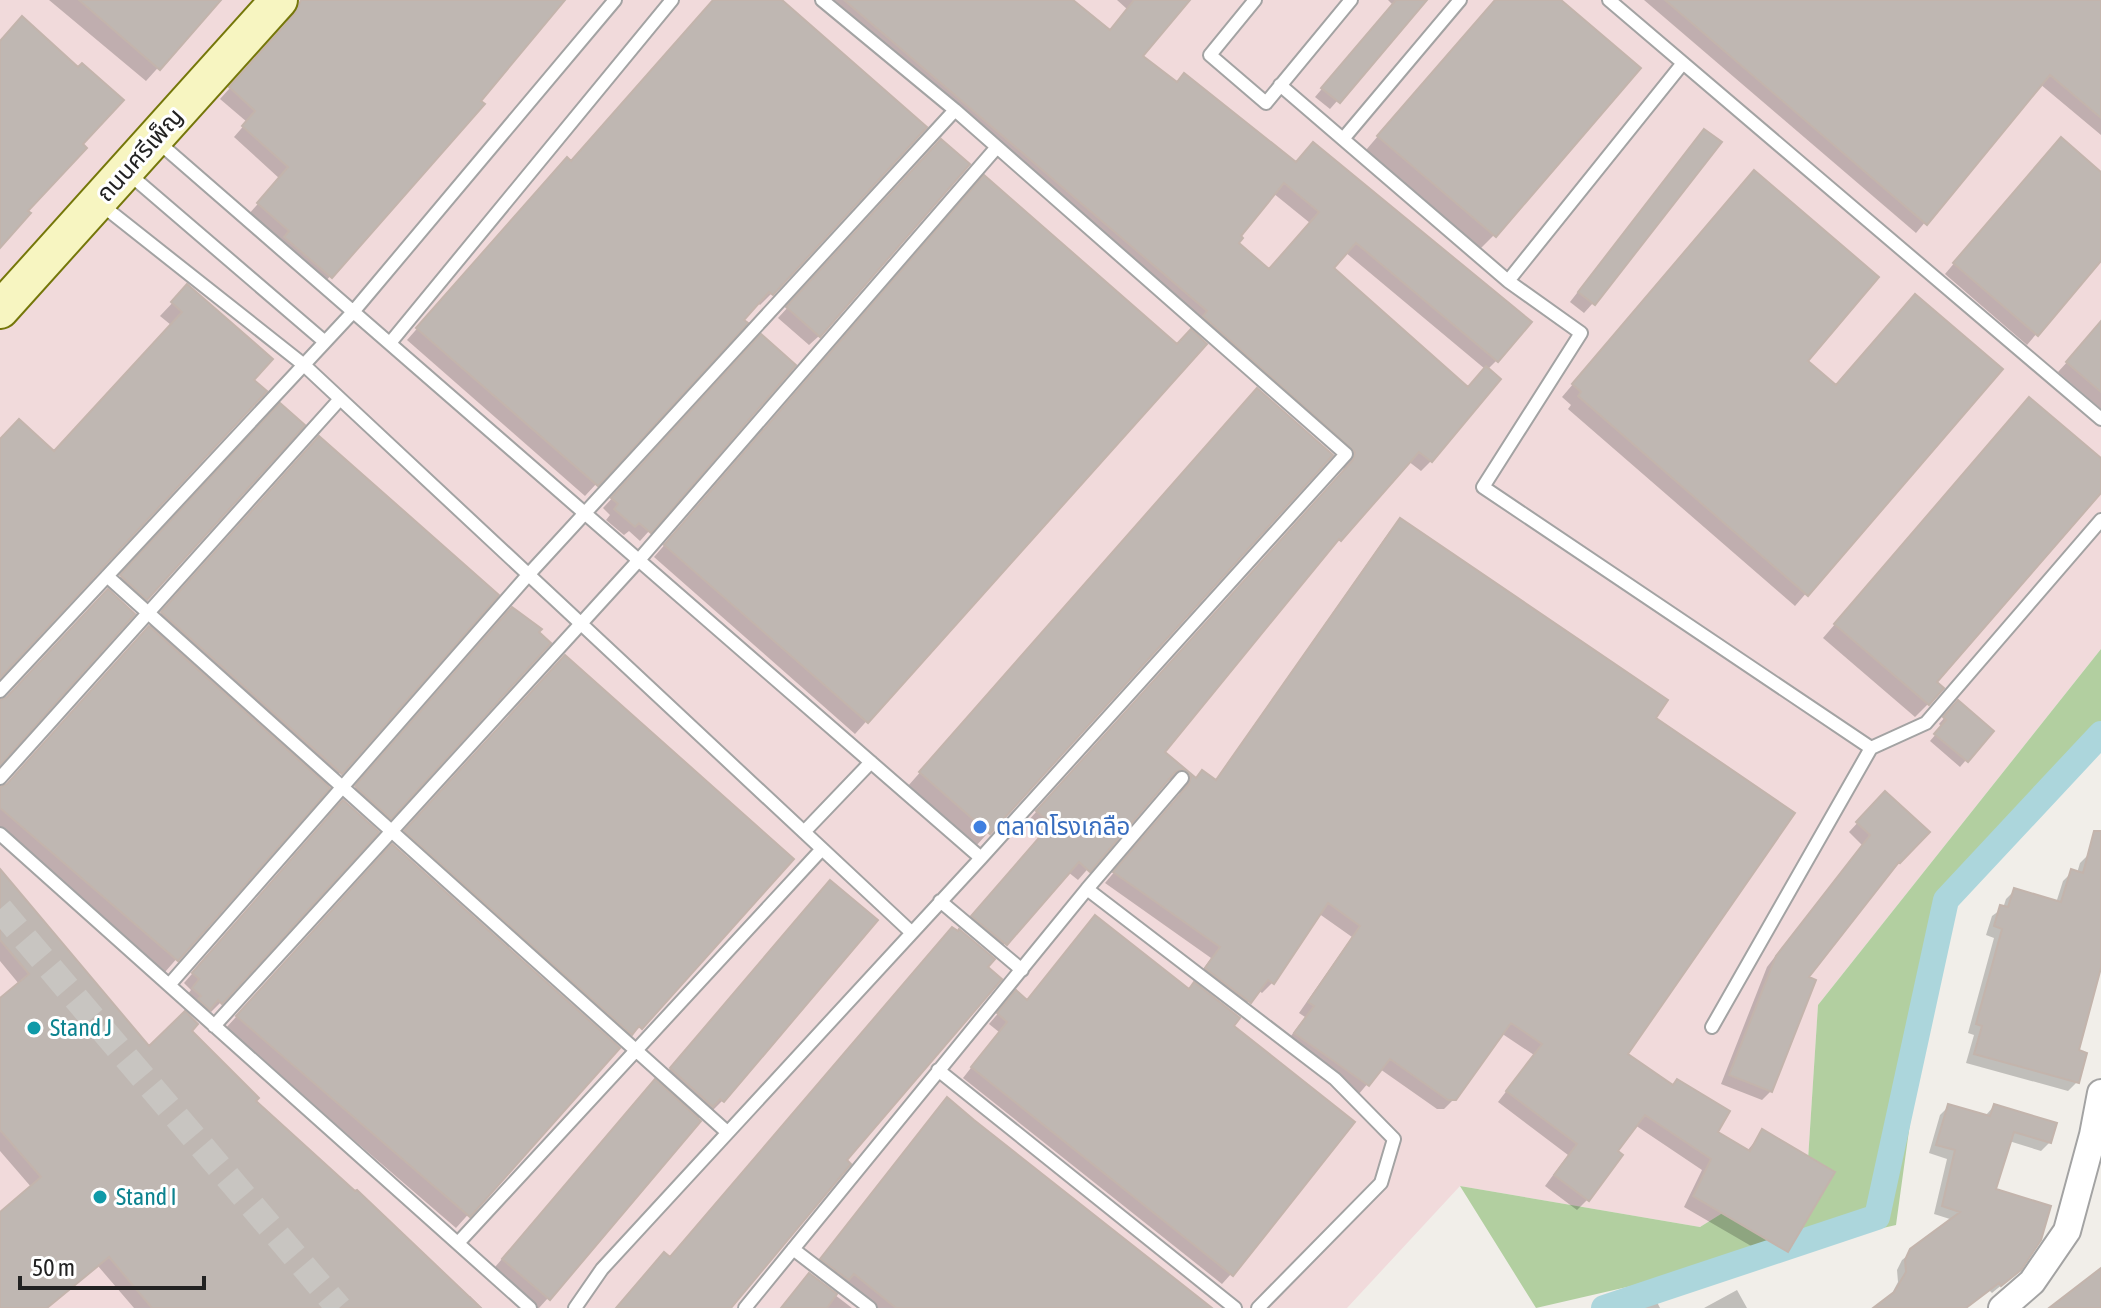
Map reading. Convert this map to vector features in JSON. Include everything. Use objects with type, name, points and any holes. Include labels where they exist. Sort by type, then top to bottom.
[{"type":"main road","name":"ถนนศรีเพ็ญ","points":[[0,310],[279,0]]},
{"type":"street","points":[[2002,1308],[2032,1282],[2067,1231],[2101,1093]]},
{"type":"lane","points":[[0,691],[353,312],[615,0]]},
{"type":"lane","points":[[390,343],[672,0]]},
{"type":"lane","points":[[575,1308],[602,1269],[981,858],[1346,454],[955,110],[822,0]]},
{"type":"lane","points":[[1255,0],[1210,55],[1266,103],[1351,0]]},
{"type":"lane","points":[[1343,139],[1460,0]]},
{"type":"lane","points":[[1609,0],[2101,419]]},
{"type":"lane","points":[[1508,281],[1683,63]]},
{"type":"lane","points":[[1280,85],[1508,281],[1581,333],[1483,487],[1871,748]]},
{"type":"lane","points":[[169,985],[529,574],[955,110]]},
{"type":"lane","points":[[154,139],[981,858]]},
{"type":"lane","points":[[214,1026],[583,623],[997,147]]},
{"type":"lane","points":[[125,171],[325,342]]},
{"type":"lane","points":[[98,202],[304,365],[911,932]]},
{"type":"lane","points":[[0,778],[340,399]]},
{"type":"lane","points":[[1712,1027],[1871,748],[1926,723],[2101,520]]},
{"type":"lane","points":[[107,576],[727,1132]]},
{"type":"lane","points":[[804,832],[871,762]]},
{"type":"lane","points":[[745,1308],[1087,889],[1182,778]]},
{"type":"lane","points":[[0,834],[530,1308]]},
{"type":"lane","points":[[458,1243],[822,849]]},
{"type":"lane","points":[[1087,889],[1335,1079],[1394,1139],[1381,1183],[1258,1308]]},
{"type":"lane","points":[[940,901],[1022,970]]},
{"type":"lane","points":[[938,1070],[1235,1308]]},
{"type":"lane","points":[[793,1249],[870,1308]]},
{"type":"shaded area","name":"ตลาดโรงเกลือ","points":[[0,0],[2101,0],[2101,649],[1818,1005],[1808,1160],[1700,1227],[1460,1186],[1347,1308],[0,1308]]},
{"type":"green space","points":[[2101,649],[2101,728],[1941,898],[1896,1225],[1536,1308],[1460,1186],[1700,1227],[1808,1160],[1818,1005]]},
{"type":"building","points":[[79,0],[221,0],[160,70]]},
{"type":"building","points":[[301,0],[565,0],[481,101],[485,104],[332,278],[284,237],[289,231],[257,203],[288,167],[242,126],[255,111],[229,87],[295,14]]},
{"type":"building","points":[[713,0],[782,0],[927,127],[773,295],[769,292],[744,320],[748,323],[598,486],[416,328],[567,157],[571,161]]},
{"type":"building","points":[[844,0],[1073,0],[1110,30],[1134,0],[1190,0],[1143,56],[1177,82],[1184,73],[1296,162],[1313,142],[1532,322],[1498,362],[1356,243],[1334,268],[1468,387],[1486,366],[1501,379],[1432,462],[1419,452],[1341,541],[1339,539],[1165,752],[1196,778],[1202,770],[1216,780],[1400,518],[1668,700],[1656,718],[1795,813],[1628,1054],[1673,1085],[1677,1079],[1730,1111],[1718,1132],[1750,1151],[1762,1129],[1835,1172],[1788,1252],[1693,1196],[1711,1159],[1645,1115],[1618,1151],[1623,1155],[1589,1201],[1554,1175],[1577,1144],[1506,1091],[1542,1044],[1511,1023],[1456,1100],[1448,1100],[1390,1059],[1369,1086],[1294,1033],[1314,1006],[1308,1002],[1360,926],[1328,903],[1274,984],[1268,980],[1251,1003],[1205,968],[1220,947],[1113,872],[1189,784],[1191,776],[1184,769],[1175,772],[1090,872],[1079,862],[1007,945],[971,916],[1051,824],[1036,811],[1353,460],[1355,452],[1203,316],[1207,311]],"holes":[[[1284,183],[1319,212],[1269,269],[1239,243],[1243,238],[1241,236]]]},
{"type":"building","points":[[1396,0],[1427,0],[1340,103],[1321,88]]},
{"type":"building","points":[[1495,0],[1561,0],[1641,68],[1496,237],[1377,136]]},
{"type":"building","points":[[1665,0],[2101,0],[2101,118],[2050,75],[1927,225]]},
{"type":"building","points":[[22,16],[78,67],[82,63],[124,100],[83,144],[87,148],[28,211],[31,213],[0,248],[0,41]]},
{"type":"building","points":[[1704,129],[1722,142],[1595,305],[1578,292]]},
{"type":"building","points":[[2061,137],[2101,172],[2101,261],[2038,336],[1953,263]]},
{"type":"building","points":[[941,139],[970,164],[820,337],[786,307]]},
{"type":"building","points":[[1754,170],[1879,277],[1808,361],[1836,385],[1915,294],[2003,369],[1808,596],[1578,396],[1581,392],[1572,384]]},
{"type":"building","points":[[984,175],[1177,344],[1191,329],[1207,344],[868,723],[664,545]]},
{"type":"building","points":[[187,284],[273,359],[254,380],[267,391],[0,678],[0,439],[19,419],[54,451],[182,312],[171,302]]},
{"type":"building","points":[[2101,321],[2101,392],[2066,362]]},
{"type":"building","points":[[761,334],[796,365],[651,533],[639,523],[635,527],[614,509],[618,504],[611,498]]},
{"type":"building","points":[[1257,388],[1333,455],[990,834],[919,772]]},
{"type":"building","points":[[2029,397],[2101,458],[2101,493],[1937,682],[1944,688],[1929,705],[1834,624]]},
{"type":"building","points":[[280,403],[305,425],[147,600],[120,575]]},
{"type":"building","points":[[319,436],[499,595],[342,774],[161,612]]},
{"type":"building","points":[[108,589],[135,614],[0,765],[0,700],[7,697]]},
{"type":"building","points":[[512,607],[542,629],[539,632],[551,643],[391,819],[355,786]]},
{"type":"building","points":[[149,626],[330,788],[178,961],[0,808],[0,787],[7,784]]},
{"type":"building","points":[[565,655],[794,859],[642,1029],[639,1026],[632,1035],[404,831]]},
{"type":"building","points":[[1958,700],[1994,731],[1968,762],[1934,734],[1946,720],[1943,717]]},
{"type":"building","points":[[1885,791],[1930,832],[1899,862],[1809,977],[1816,980],[1772,1092],[1729,1075],[1776,956],[1870,835],[1856,822]]},
{"type":"building","points":[[343,800],[379,832],[222,1004],[218,1000],[210,1010],[192,988],[199,979],[192,973]]},
{"type":"building","points":[[2094,831],[2101,831],[2101,968],[2079,1050],[2087,1053],[2079,1083],[1974,1054],[1982,1026],[1976,1024],[2002,929],[1994,926],[2000,905],[2008,907],[2014,888],[2061,902],[2071,869],[2083,873]]},
{"type":"building","points":[[392,844],[620,1048],[470,1217],[236,1016]]},
{"type":"building","points":[[0,869],[149,1046],[185,1011],[198,1024],[192,1031],[259,1098],[256,1101],[357,1190],[481,1308],[152,1308],[109,1257],[47,1308],[0,1308],[0,1212],[41,1177],[0,1130],[0,998],[29,974],[0,940]]},
{"type":"building","points":[[830,880],[878,920],[724,1102],[720,1099],[713,1107],[670,1068]]},
{"type":"building","points":[[1095,915],[1189,989],[1194,982],[1240,1018],[1234,1026],[1355,1122],[1233,1276],[971,1067],[1007,1022],[997,1013],[1016,990],[1027,1000]]},
{"type":"building","points":[[952,927],[959,929],[995,959],[988,967],[1002,979],[847,1160],[851,1164],[731,1308],[616,1308],[664,1252],[670,1257]]},
{"type":"building","points":[[655,1079],[701,1121],[550,1300],[502,1259]]},
{"type":"building","points":[[947,1097],[1212,1308],[896,1308],[854,1274],[849,1280],[820,1259]]},
{"type":"building","points":[[1948,1104],[1990,1116],[1994,1104],[2057,1123],[2051,1143],[2014,1132],[1996,1189],[2051,1206],[2041,1240],[2021,1270],[1966,1308],[1873,1308],[1894,1292],[1906,1272],[1905,1260],[1910,1249],[1960,1212],[1942,1206],[1955,1150],[1936,1145]]},
{"type":"building","points":[[2101,1268],[2101,1308],[2049,1308]]},
{"type":"building","points":[[809,1273],[837,1294],[827,1308],[781,1308]]},
{"type":"waterway","points":[[1604,1308],[1877,1217],[1946,900],[2101,734]]},
{"type":"tunnel","points":[[0,909],[339,1308]]},
{"type":"place","name":"ตลาดโรงเกลือ","points":[[980,827]]},
{"type":"place","name":"Stand J","points":[[34,1028]]},
{"type":"place","name":"Stand I","points":[[100,1197]]}]
